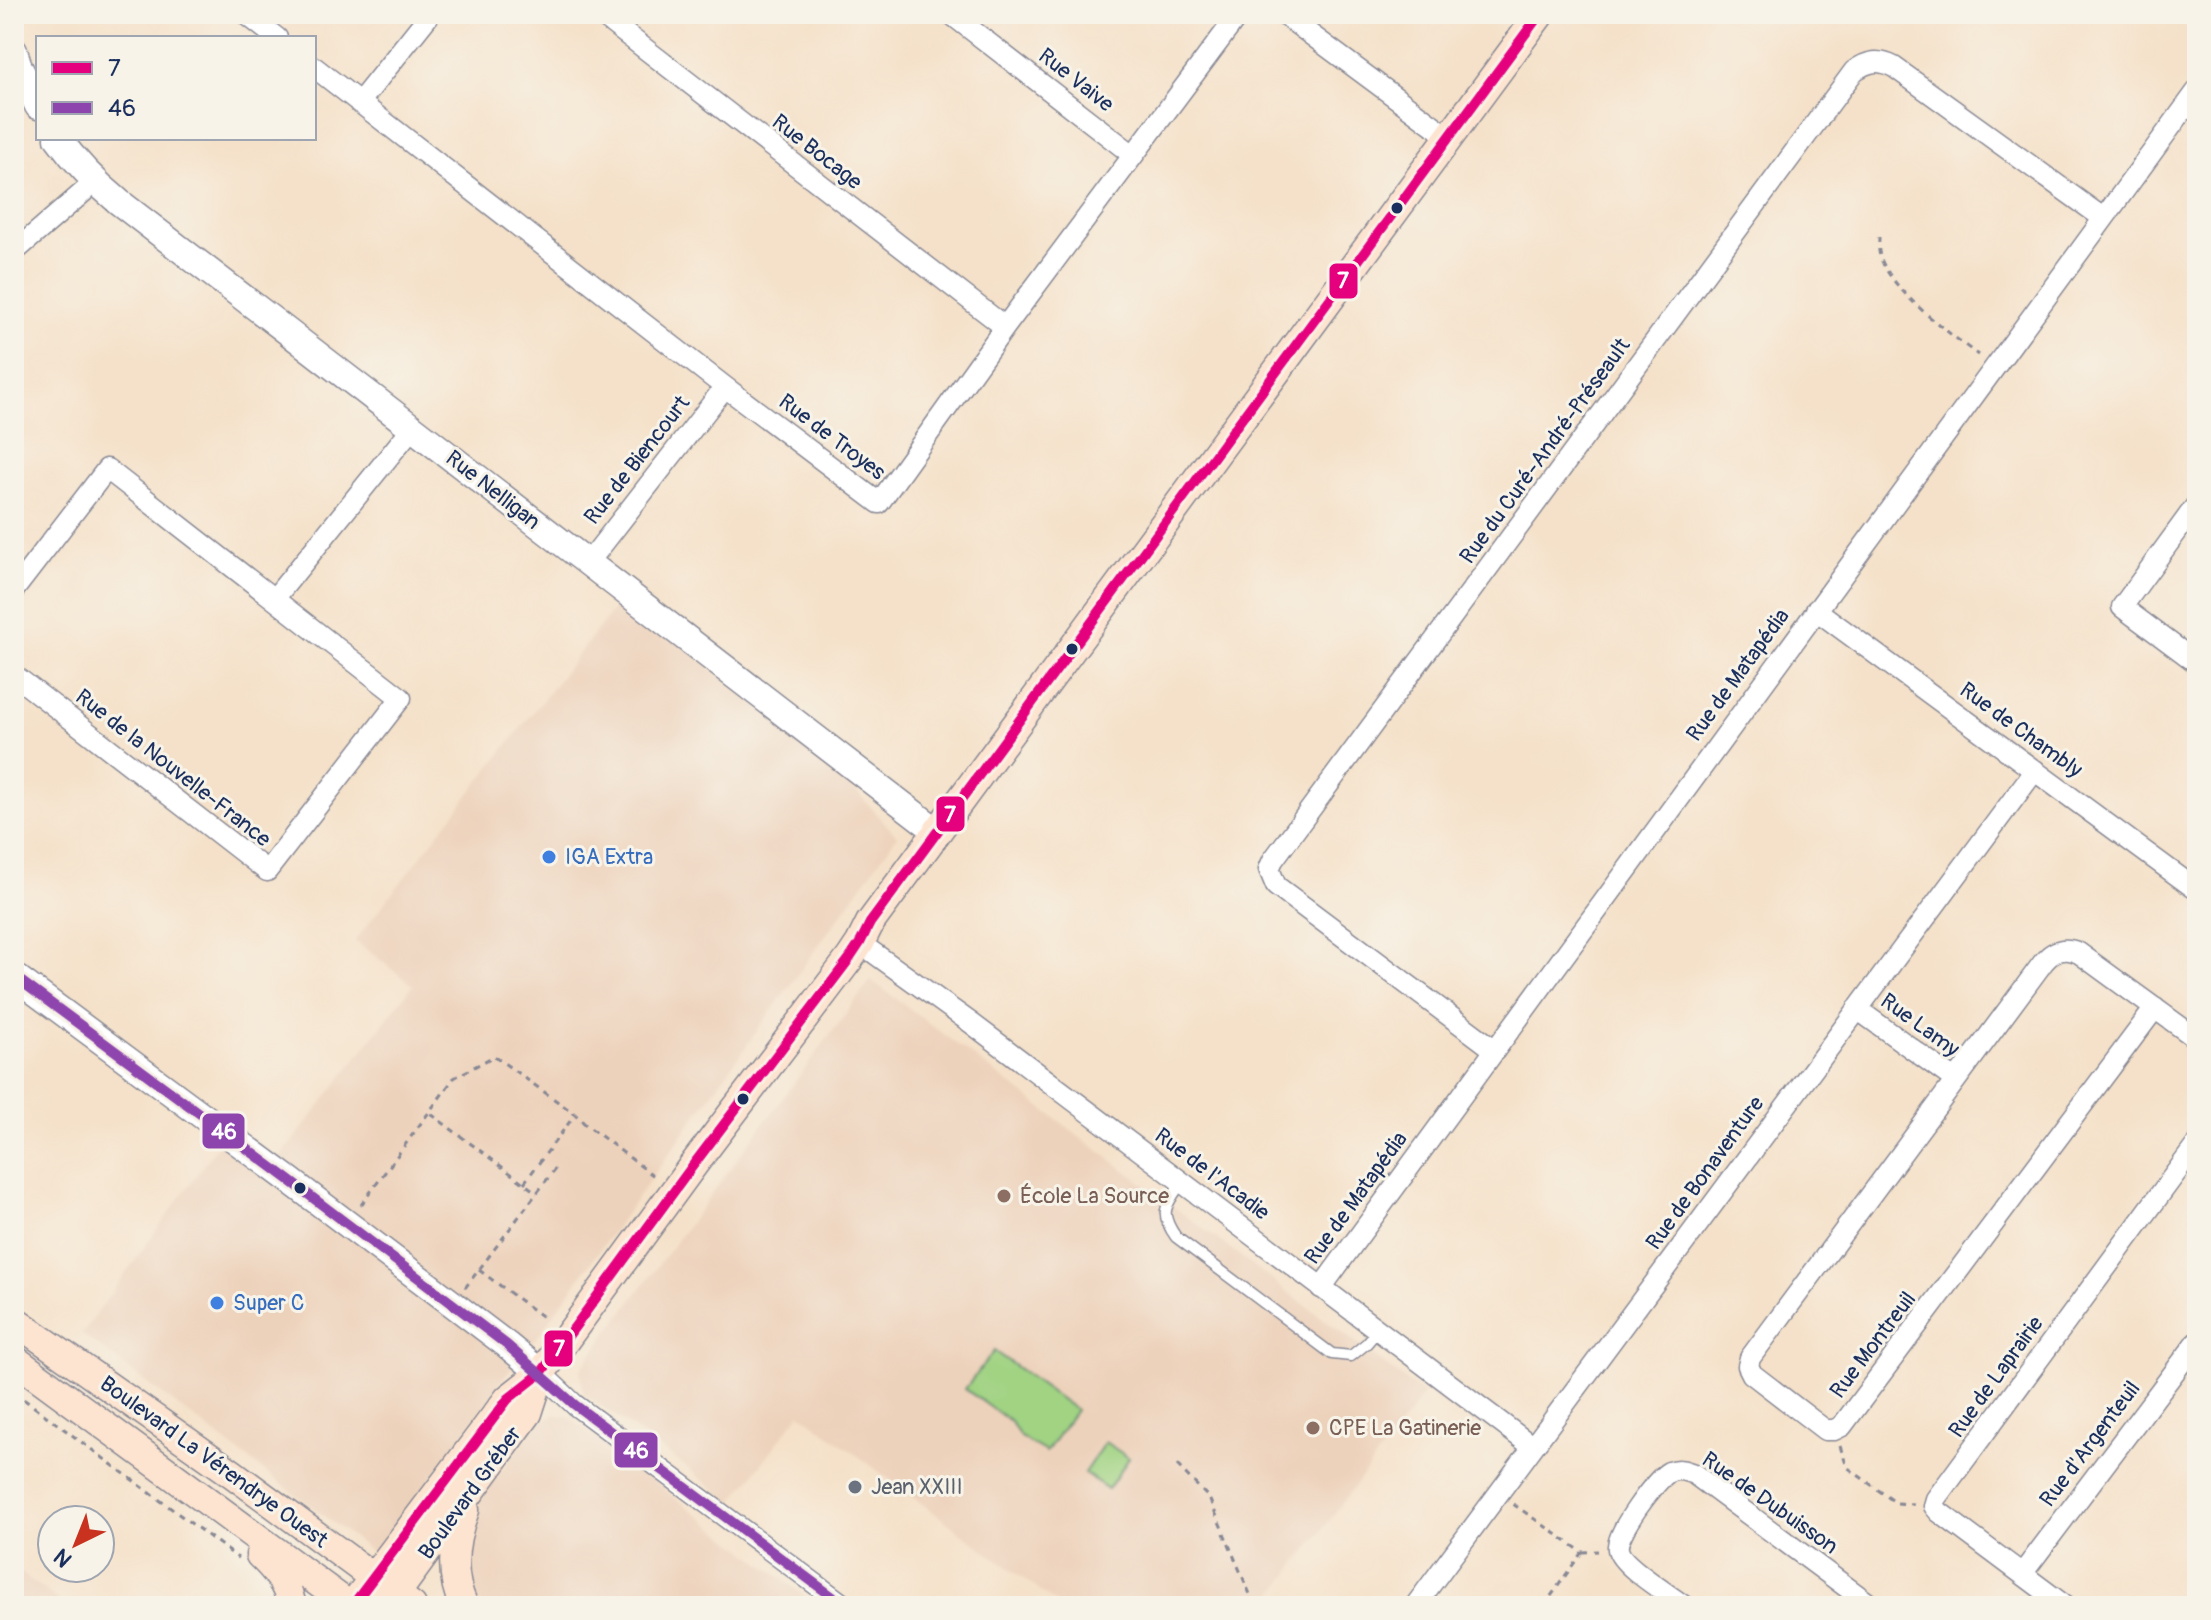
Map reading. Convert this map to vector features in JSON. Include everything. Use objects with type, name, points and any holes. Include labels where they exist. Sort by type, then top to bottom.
[{"type":"main road","name":"Boulevard Gréber","points":[[392,1596],[508,1399],[541,1373],[1540,14]]},
{"type":"main road","name":"Boulevard La Vérendrye Ouest","points":[[14,1320],[233,1474],[392,1596]]},
{"type":"main road","name":"Boulevard La Vérendrye Ouest","points":[[14,1359],[351,1606]]},
{"type":"main road","name":"Boulevard Gréber","points":[[351,1606],[392,1596],[528,1413],[541,1373]]},
{"type":"main road","points":[[157,1465],[278,1573],[292,1606]]},
{"type":"main road","points":[[464,1606],[455,1578],[455,1545],[464,1512],[478,1483]]},
{"type":"street","points":[[246,14],[274,36]]},
{"type":"street","points":[[359,103],[430,14]]},
{"type":"street","name":"Rue Bocage","points":[[600,14],[1005,327]]},
{"type":"street","name":"Rue de Troyes","points":[[316,69],[879,503],[1005,327],[1239,14]]},
{"type":"street","points":[[1283,14],[1449,137]]},
{"type":"street","name":"Rue Vaive","points":[[960,17],[1133,155]]},
{"type":"street","points":[[14,51],[36,102]]},
{"type":"street","name":"Rue du Curé-André-Préseault","points":[[1495,1050],[1276,886],[1269,869],[1273,860],[1854,71],[1874,61],[1894,67],[2103,218]]},
{"type":"street","name":"Rue de Matapédia","points":[[1321,1288],[2197,91]]},
{"type":"street","name":"Rue Nelligan","points":[[59,140],[95,182],[938,832]]},
{"type":"street","points":[[14,252],[95,182]]},
{"type":"street","name":"Rue de Biencourt","points":[[588,563],[725,387]]},
{"type":"street","points":[[274,599],[412,428]]},
{"type":"street","name":"Rue de la Nouvelle-France","points":[[14,590],[107,469],[401,698],[267,871],[14,675]]},
{"type":"street","points":[[2197,504],[2122,607],[2197,663]]},
{"type":"street","name":"Rue de Chambly","points":[[1816,610],[2197,890]]},
{"type":"street","name":"Rue de Bonaventure","points":[[1415,1606],[2035,770]]},
{"type":"street","name":"Rue de l'Acadie","points":[[860,943],[971,1023],[1533,1447]]},
{"type":"street","name":"Rue Montreuil","points":[[2062,950],[2079,953],[2155,1008],[1842,1426],[1825,1430],[1752,1374],[1748,1366],[1750,1358],[2047,957],[2062,950]]},
{"type":"street","points":[[14,976],[507,1345],[575,1405],[845,1606]]},
{"type":"street","points":[[2155,1008],[2197,1039]]},
{"type":"street","name":"Rue Lamy","points":[[1857,1009],[1955,1080]]},
{"type":"street","name":"Rue de Laprairie","points":[[1934,1506],[1945,1486],[2197,1144]]},
{"type":"street","name":"Rue d'Argenteuil","points":[[2022,1574],[2197,1342]]},
{"type":"street","name":"Rue de Dubuisson","points":[[1618,1549],[1622,1530],[1660,1480],[1675,1470],[1684,1470],[1694,1474],[1872,1606]]},
{"type":"street","points":[[1934,1506],[2065,1606]]},
{"type":"street","points":[[1618,1549],[1621,1558],[1629,1565],[1684,1606]]},
{"type":"lane","points":[[1182,1182],[1166,1206],[1166,1223],[1176,1237],[1332,1354],[1351,1356],[1378,1330]]},
{"type":"path","points":[[1879,237],[1880,254],[1890,276],[1930,319],[1994,367]]},
{"type":"path","points":[[359,1209],[454,1078],[494,1056],[654,1176]]},
{"type":"path","points":[[430,1114],[537,1193]]},
{"type":"path","points":[[524,1183],[575,1114]]},
{"type":"path","points":[[465,1288],[555,1169]]},
{"type":"path","points":[[479,1270],[544,1318]]},
{"type":"path","points":[[14,1392],[246,1564]]},
{"type":"path","points":[[1834,1430],[1847,1467],[1896,1503],[1934,1506]]},
{"type":"path","points":[[1177,1465],[1209,1498],[1255,1606]]},
{"type":"path","points":[[1511,1503],[1582,1552],[1618,1549]]},
{"type":"path","points":[[1544,1606],[1582,1552]]},
{"type":"shaded area","points":[[626,593],[788,717],[897,836],[538,1336],[509,1371],[376,1555],[82,1334],[226,1134],[273,1167],[413,985],[355,941]]},
{"type":"shaded area","name":"École La Source","points":[[871,980],[1424,1394],[1265,1606],[1060,1606],[800,1413],[732,1503],[584,1394],[580,1370]]},
{"type":"shaded area","points":[[555,1414],[569,1417],[818,1606],[481,1606],[468,1595],[462,1563],[471,1512],[537,1423]]},
{"type":"shaded area","points":[[14,1568],[66,1606],[14,1606]]},
{"type":"green space","points":[[994,1351],[1076,1410],[1046,1452],[1020,1437],[1011,1422],[965,1389]]},
{"type":"green space","points":[[1105,1442],[1129,1458],[1108,1489],[1084,1473]]},
{"type":"transit line","name":"7","points":[[352,1606],[508,1399],[541,1373],[850,958],[870,923],[1540,14]]},
{"type":"transit line","name":"46","points":[[14,976],[507,1345],[575,1405],[845,1606]]},
{"type":"place","name":"IGA Extra","points":[[549,857]]},
{"type":"place","name":"École La Source","points":[[1004,1196]]},
{"type":"place","name":"Super C","points":[[217,1303]]},
{"type":"place","name":"CPE La Gatinerie","points":[[1313,1428]]},
{"type":"place","name":"Jean XXIII","points":[[855,1487]]}]
